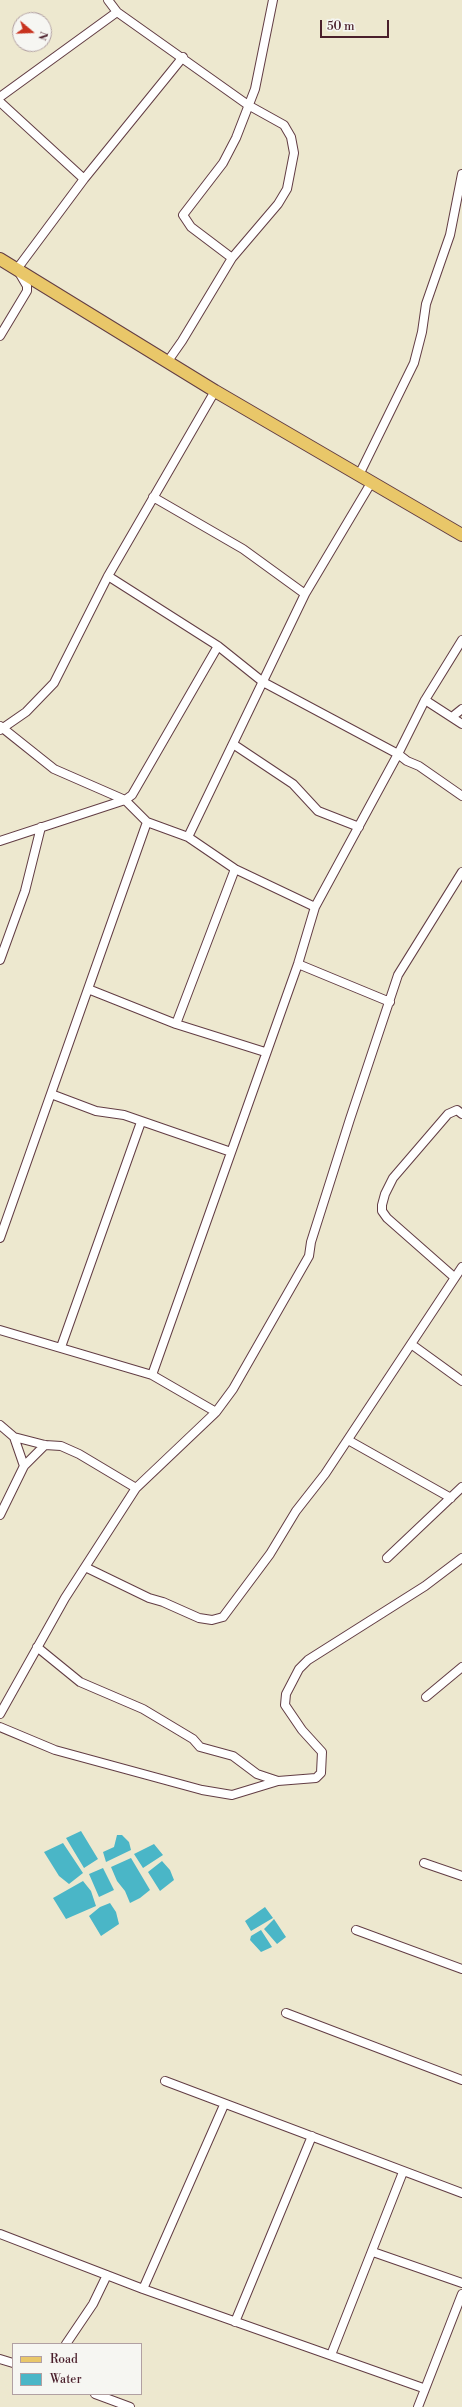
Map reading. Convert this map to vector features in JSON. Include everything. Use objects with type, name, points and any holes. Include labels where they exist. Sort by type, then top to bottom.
[{"type":"main road","points":[[0,259],[215,391],[462,535]]},
{"type":"street","points":[[108,0],[117,12],[248,105],[284,125],[292,142],[294,153],[287,189],[278,204],[232,258],[182,341],[168,361]]},
{"type":"street","points":[[232,258],[192,226],[183,215],[223,163],[236,138],[258,73],[273,0]]},
{"type":"street","points":[[0,97],[117,12]]},
{"type":"street","points":[[0,336],[27,292],[27,286],[17,269],[84,179],[183,58]]},
{"type":"street","points":[[0,102],[84,179]]},
{"type":"street","points":[[359,475],[414,363],[422,332],[426,304],[450,235],[462,174]]},
{"type":"street","points":[[215,391],[108,576],[54,683],[26,712],[1,728],[54,769],[124,800],[147,822],[188,837],[234,869],[315,907]]},
{"type":"street","points":[[188,837],[305,594],[371,483]]},
{"type":"street","points":[[153,497],[243,549],[305,594]]},
{"type":"street","points":[[108,576],[218,646],[263,682],[398,754],[462,796]]},
{"type":"street","points":[[152,1375],[265,1052],[298,964],[315,907],[398,754],[425,700],[462,640]]},
{"type":"street","points":[[0,841],[124,800],[132,795],[218,646]]},
{"type":"street","points":[[425,700],[462,724]]},
{"type":"street","points":[[452,717],[462,709]]},
{"type":"street","points":[[233,744],[293,784],[318,811],[359,827]]},
{"type":"street","points":[[0,1238],[147,822]]},
{"type":"street","points":[[0,960],[26,891],[41,827]]},
{"type":"street","points":[[176,1024],[234,869]]},
{"type":"street","points":[[0,1714],[37,1647],[85,1567],[136,1488],[216,1412],[234,1389],[309,1256],[311,1242],[350,1119],[401,969],[462,872]]},
{"type":"street","points":[[298,964],[390,1002]]},
{"type":"street","points":[[88,989],[176,1024],[265,1052]]},
{"type":"street","points":[[51,1094],[96,1111],[124,1115],[231,1152]]},
{"type":"street","points":[[454,1278],[387,1218],[382,1211],[382,1205],[385,1194],[393,1178],[448,1114],[457,1110],[462,1114]]},
{"type":"street","points":[[61,1347],[141,1122]]},
{"type":"street","points":[[85,1567],[149,1598],[163,1602],[200,1618],[212,1620],[222,1617],[270,1554],[296,1510],[315,1488],[348,1440],[462,1267]]},
{"type":"street","points":[[0,1330],[152,1375],[216,1412]]},
{"type":"street","points":[[411,1344],[462,1382]]},
{"type":"street","points":[[2,1430],[14,1437],[45,1445],[61,1446],[79,1454],[136,1488]]},
{"type":"street","points":[[14,1437],[24,1466]]},
{"type":"street","points":[[348,1440],[450,1498]]},
{"type":"street","points":[[0,1516],[24,1466],[45,1445]]},
{"type":"street","points":[[387,1558],[462,1487]]},
{"type":"street","points":[[0,1727],[56,1750],[202,1790],[232,1795],[278,1781],[316,1778],[321,1773],[322,1752],[302,1730],[285,1705],[286,1694],[300,1669],[308,1660],[424,1586],[462,1558]]},
{"type":"street","points":[[37,1647],[80,1682],[142,1709],[193,1739],[200,1746],[233,1756],[258,1774],[278,1781]]},
{"type":"street","points":[[426,1697],[462,1666]]},
{"type":"street","points":[[424,1863],[462,1876]]},
{"type":"street","points":[[356,1930],[462,1969]]},
{"type":"street","points":[[286,2013],[462,2080]]},
{"type":"street","points":[[165,2081],[403,2172],[462,2192]]},
{"type":"street","points":[[143,2289],[224,2104]]},
{"type":"street","points":[[235,2322],[312,2136]]},
{"type":"street","points":[[331,2355],[373,2252],[403,2172]]},
{"type":"street","points":[[0,2234],[143,2289],[423,2388]]},
{"type":"street","points":[[373,2252],[462,2283]]},
{"type":"street","points":[[67,2343],[93,2304],[107,2275]]},
{"type":"street","points":[[418,2407],[423,2388],[462,2294]]},
{"type":"street","points":[[0,2359],[12,2363]]},
{"type":"street","points":[[98,2395],[130,2407]]},
{"type":"water","points":[[81,1831],[98,1859],[84,1868],[66,1838]]},
{"type":"water","points":[[117,1835],[122,1835],[129,1842],[131,1850],[106,1862],[103,1852],[114,1847]]},
{"type":"water","points":[[63,1843],[83,1873],[69,1884],[59,1876],[44,1852]]},
{"type":"water","points":[[154,1844],[163,1855],[143,1868],[134,1854]]},
{"type":"water","points":[[131,1858],[150,1890],[140,1898],[130,1903],[125,1891],[117,1881],[111,1867]]},
{"type":"water","points":[[162,1861],[170,1870],[174,1880],[160,1891],[148,1872]]},
{"type":"water","points":[[103,1868],[114,1890],[99,1897],[89,1874]]},
{"type":"water","points":[[83,1881],[91,1891],[96,1906],[66,1919],[53,1898]]},
{"type":"water","points":[[110,1903],[116,1912],[119,1924],[101,1936],[89,1916],[100,1907]]},
{"type":"water","points":[[265,1907],[273,1918],[251,1931],[245,1921]]},
{"type":"water","points":[[274,1919],[286,1937],[277,1944],[264,1929]]},
{"type":"water","points":[[261,1930],[272,1947],[261,1952],[250,1940],[251,1936]]}]
